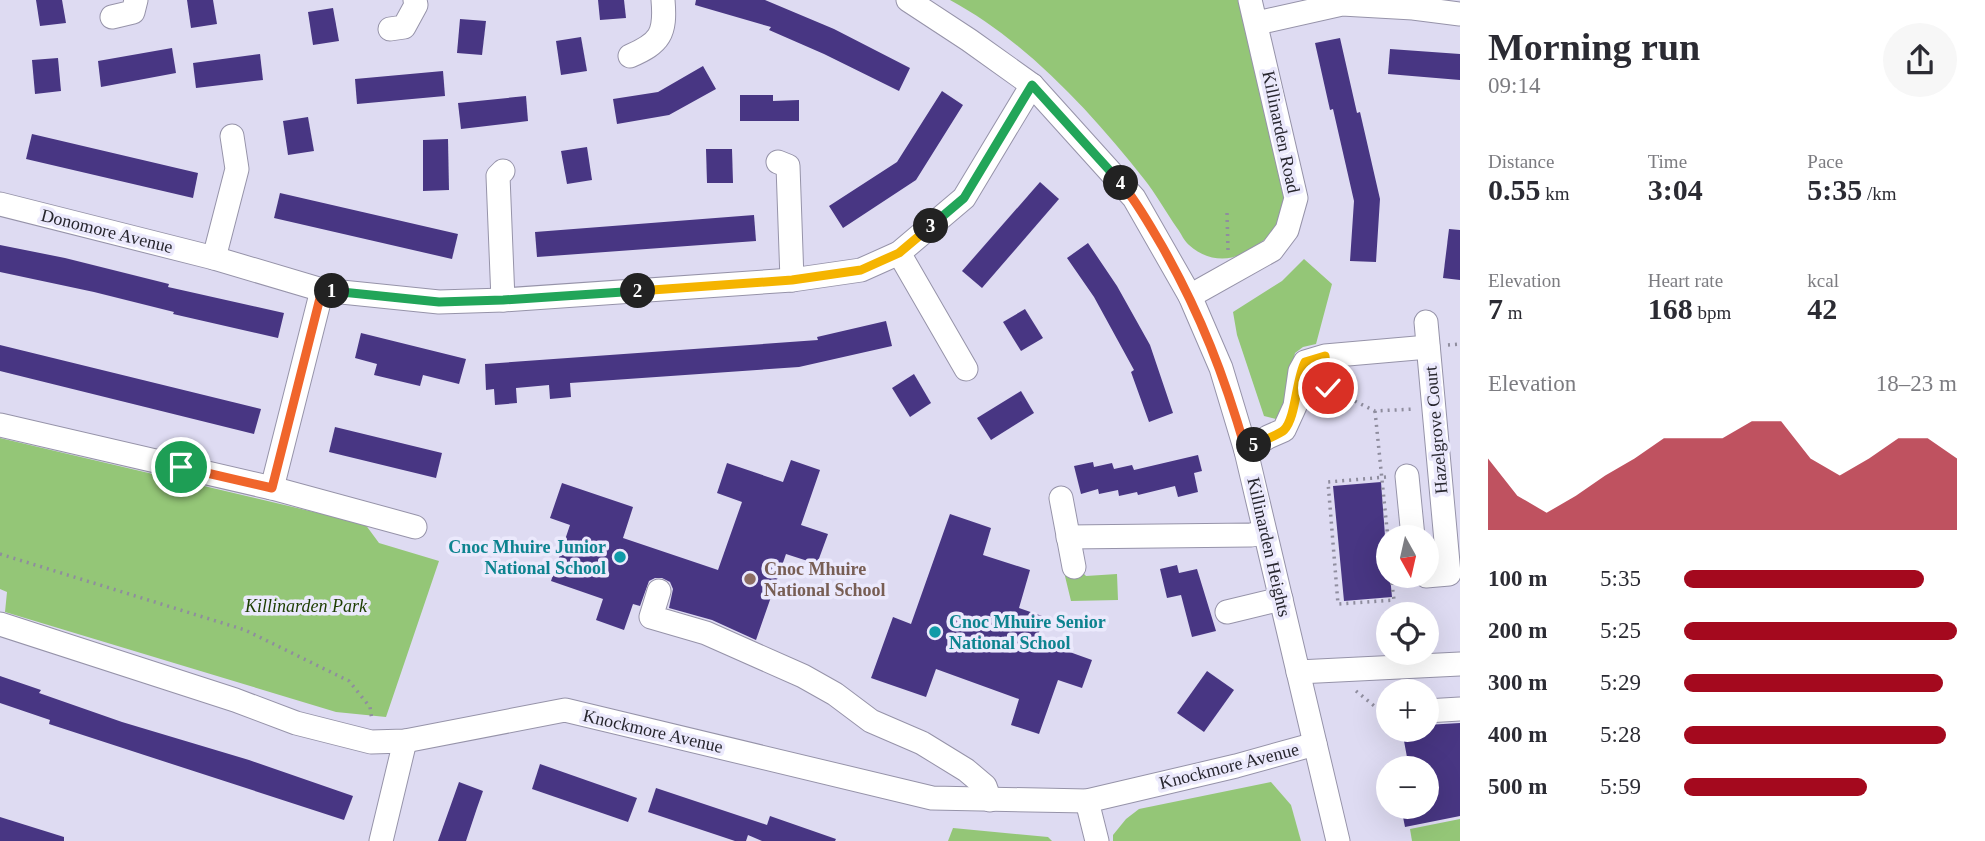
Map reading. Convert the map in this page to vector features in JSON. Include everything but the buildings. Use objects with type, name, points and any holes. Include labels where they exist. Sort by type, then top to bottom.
[{"type":"street","points":[[112,17],[134,12],[136,0]]},
{"type":"street","points":[[390,29],[404,27],[415,0]]},
{"type":"street","points":[[630,56],[653,46],[665,22],[663,0]]},
{"type":"street","name":"Killinarden Heights","points":[[908,0],[960,33],[1032,85],[1134,198],[1190,296],[1221,368],[1246,451],[1338,841]]},
{"type":"street","name":"Killinarden Road","points":[[1190,296],[1272,250],[1287,230],[1296,198],[1250,0]]},
{"type":"street","points":[[1257,23],[1342,4],[1460,14]]},
{"type":"street","name":"Donomore Avenue","points":[[0,204],[214,258],[322,290],[439,302],[792,280],[861,270],[899,253],[964,198],[1032,85]]},
{"type":"street","points":[[214,258],[237,169],[232,136]]},
{"type":"street","points":[[778,162],[788,166],[792,280]]},
{"type":"street","points":[[503,171],[498,176],[503,300]]},
{"type":"street","points":[[899,253],[966,369]]},
{"type":"street","points":[[272,488],[322,290]]},
{"type":"street","name":"Hazelgrove Court","points":[[1426,322],[1434,407],[1440,576]]},
{"type":"street","name":"Hazelgrove Court","points":[[1325,356],[1429,347]]},
{"type":"street","points":[[1246,451],[1284,430],[1294,406],[1300,370],[1305,362],[1325,356]]},
{"type":"street","points":[[0,425],[272,488],[415,527]]},
{"type":"street","name":"Hazelgrove Court","points":[[1407,476],[1412,525]]},
{"type":"street","points":[[1061,498],[1074,567]]},
{"type":"street","points":[[1068,537],[1265,533]]},
{"type":"street","points":[[659,590],[651,617],[706,633],[803,676],[835,694],[871,721],[922,743],[966,770],[985,786],[990,800]]},
{"type":"street","points":[[1227,612],[1281,599]]},
{"type":"street","name":"Knockmore Avenue","points":[[0,624],[235,700],[296,723],[371,742],[405,741],[565,710],[932,798],[1087,801],[1236,766],[1315,744]]},
{"type":"street","points":[[1298,672],[1460,664]]},
{"type":"street","points":[[1439,710],[1460,709]]},
{"type":"street","points":[[381,841],[405,741]]},
{"type":"street","points":[[1087,801],[1097,841]]},
{"type":"path","points":[[1227,213],[1228,260]]},
{"type":"path","points":[[1325,356],[1328,388],[1375,411],[1434,407]]},
{"type":"path","points":[[1375,411],[1387,525]]},
{"type":"path","points":[[1382,478],[1328,482],[1338,604],[1394,600],[1392,588]]},
{"type":"path","points":[[0,554],[245,630],[349,681],[370,707],[372,720]]},
{"type":"path","points":[[1354,690],[1376,707]]},
{"type":"green space","points":[[950,0],[1239,0],[1282,184],[1283,210],[1274,230],[1255,246],[1230,258],[1215,258],[1195,250],[1144,179],[1056,80],[1005,36]]},
{"type":"green space","points":[[1304,259],[1332,284],[1316,344],[1303,347],[1295,353],[1282,416],[1276,419],[1264,416],[1237,335],[1233,312],[1282,281]]},
{"type":"green space","name":"Killinarden Park","points":[[0,438],[365,524],[379,543],[439,561],[386,717],[336,712],[5,612],[7,592],[0,589]]},
{"type":"green space","points":[[1064,572],[1082,572],[1086,576],[1117,574],[1118,600],[1071,601]]},
{"type":"green space","points":[[1271,782],[1291,805],[1301,841],[1113,841],[1113,835],[1126,819],[1139,809]]},
{"type":"green space","points":[[1460,819],[1460,841],[1412,841],[1410,829]]},
{"type":"green space","points":[[953,828],[1048,837],[1052,841],[948,841]]},
{"type":"place","name":"Cnoc Mhuire Junior National School","points":[[620,557]]},
{"type":"place","name":"Cnoc Mhuire National School","points":[[750,579]]},
{"type":"place","name":"Cnoc Mhuire Senior National School","points":[[935,632]]},
{"type":"route","points":[[181,467],[272,488],[322,290],[439,302],[503,300],[792,280],[861,270],[899,253],[964,198],[1032,85],[1134,198],[1190,296],[1221,368],[1246,451],[1284,430],[1294,406],[1300,370],[1305,362],[1325,356],[1328,388]]}]
